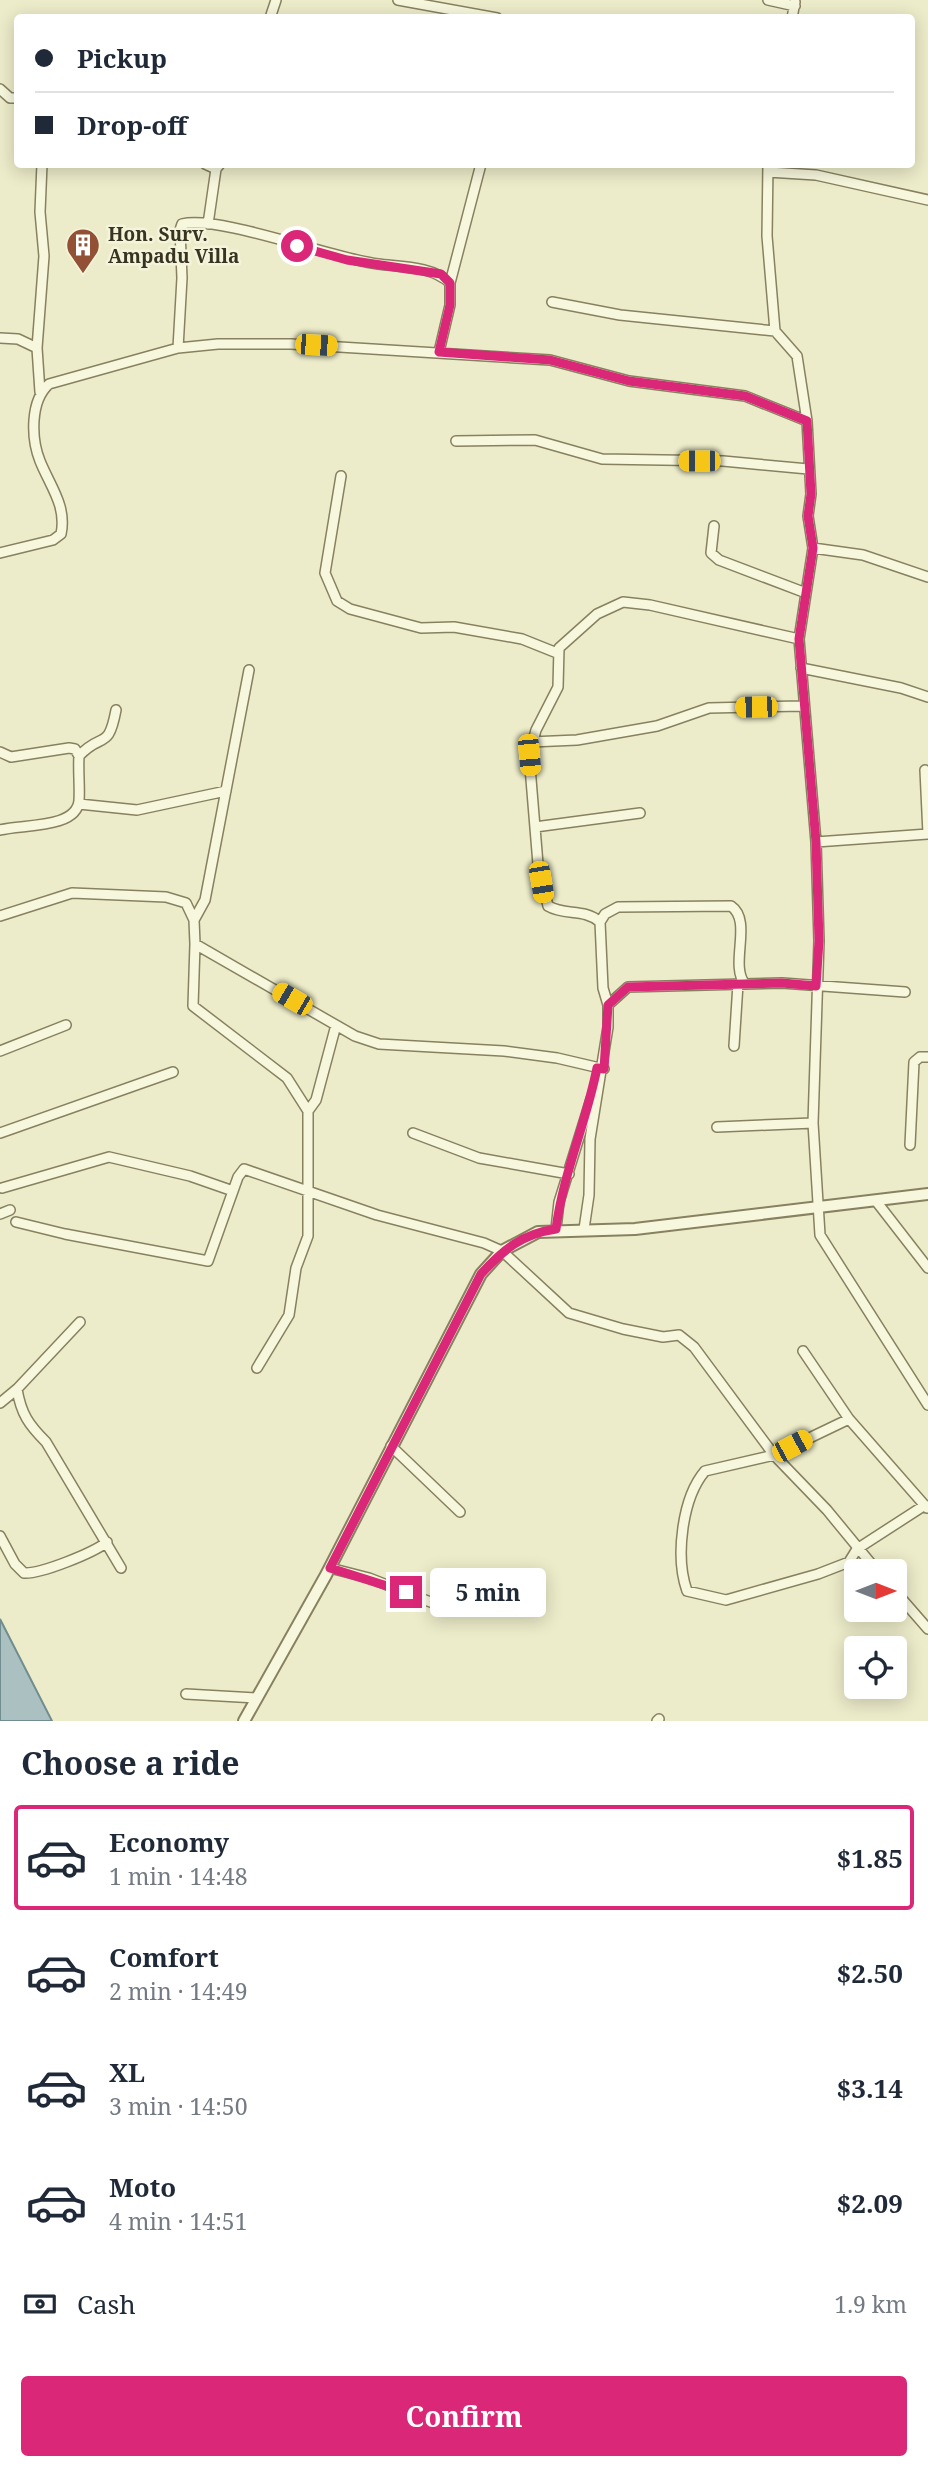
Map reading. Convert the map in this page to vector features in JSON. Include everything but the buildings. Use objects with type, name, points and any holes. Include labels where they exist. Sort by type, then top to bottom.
[{"type":"street","points":[[398,0],[431,3],[479,14]]},
{"type":"street","points":[[768,0],[795,3]]},
{"type":"street","points":[[0,553],[53,540],[61,534],[63,524],[58,497],[40,460],[36,437],[35,410],[40,392],[37,348],[44,256],[40,212],[42,168]]},
{"type":"street","points":[[208,224],[218,168]]},
{"type":"street","points":[[439,352],[450,305],[450,283],[480,168]]},
{"type":"street","points":[[928,200],[816,175],[768,168],[767,236],[775,331],[797,356],[807,421],[811,494],[808,516],[813,548],[799,639],[816,842],[819,941],[813,1123],[816,1208],[820,1235],[928,1405]]},
{"type":"street","points":[[178,348],[182,278],[180,230],[182,225],[191,222],[347,260],[441,274],[450,283]]},
{"type":"street","points":[[552,302],[620,315],[775,331]]},
{"type":"street","points":[[0,338],[18,339],[37,348]]},
{"type":"street","points":[[40,392],[49,384],[178,348],[218,344],[291,344],[550,360],[629,381],[745,396],[807,421]]},
{"type":"street","points":[[456,441],[535,440],[602,459],[723,461],[808,469]]},
{"type":"street","points":[[341,476],[325,573],[337,601],[350,609],[421,628],[454,627],[522,639],[557,653]]},
{"type":"street","points":[[714,526],[711,553],[719,560],[806,593]]},
{"type":"street","points":[[813,548],[863,555],[928,577]]},
{"type":"street","points":[[600,922],[592,915],[561,911],[548,906],[538,864],[531,742],[558,687],[557,653],[581,627],[623,601],[799,639]]},
{"type":"street","points":[[801,668],[901,688],[928,697]]},
{"type":"street","points":[[194,920],[205,900],[249,670]]},
{"type":"street","points":[[531,742],[577,740],[657,726],[709,708],[803,706]]},
{"type":"street","points":[[79,756],[87,747],[106,741],[111,735],[116,710]]},
{"type":"street","points":[[0,752],[11,757],[69,748],[75,749],[79,756],[79,804],[70,818],[60,822],[0,830]]},
{"type":"street","points":[[816,842],[928,834],[925,770]]},
{"type":"street","points":[[79,804],[137,810],[226,791]]},
{"type":"street","points":[[536,827],[640,813]]},
{"type":"street","points":[[0,916],[72,893],[166,897],[186,903],[194,920],[193,1006],[287,1078],[308,1111],[308,1236],[296,1268],[289,1315],[257,1368]]},
{"type":"street","points":[[584,1229],[589,1195],[590,1139],[608,1005],[603,988],[600,922],[605,914],[618,907],[731,906],[739,918],[742,984],[734,1045]]},
{"type":"street","points":[[195,944],[336,1025],[379,1044],[504,1051],[556,1058],[600,1069]]},
{"type":"street","points":[[608,1005],[628,987],[742,984],[905,992]]},
{"type":"street","points":[[0,1051],[66,1025]]},
{"type":"street","points":[[308,1111],[316,1100],[336,1025]]},
{"type":"street","points":[[909,1145],[914,1062],[920,1057],[928,1058]]},
{"type":"street","points":[[556,1229],[559,1202],[600,1069]]},
{"type":"street","points":[[0,1133],[173,1072]]},
{"type":"street","points":[[717,1127],[813,1123]]},
{"type":"street","points":[[413,1133],[479,1158],[569,1174]]},
{"type":"street","points":[[2,1188],[109,1157],[190,1176],[233,1191]]},
{"type":"street","points":[[16,1222],[208,1261],[233,1191],[244,1169],[422,1229],[464,1235],[502,1251],[569,1313],[623,1329],[663,1337],[680,1335],[694,1347],[774,1455],[827,1510],[866,1559]]},
{"type":"street","points":[[244,1721],[330,1568],[481,1274],[502,1251],[524,1236],[556,1229],[635,1228],[928,1194]]},
{"type":"street","points":[[876,1201],[928,1268]]},
{"type":"street","points":[[0,1403],[17,1389],[80,1322]]},
{"type":"street","points":[[803,1351],[849,1419],[926,1507],[857,1549],[849,1562],[726,1601],[687,1591],[682,1579],[684,1512],[698,1479],[705,1471],[774,1455],[849,1419]]},
{"type":"street","points":[[17,1389],[29,1426],[46,1442],[121,1568]]},
{"type":"street","points":[[391,1446],[460,1512]]},
{"type":"street","points":[[0,1536],[15,1564],[24,1573],[36,1574],[94,1552],[107,1542]]},
{"type":"street","points":[[330,1568],[369,1578],[433,1603]]},
{"type":"street","points":[[907,1605],[928,1629]]},
{"type":"street","points":[[186,1694],[256,1698]]},
{"type":"shaded area","points":[[0,1619],[52,1721],[0,1721]]},
{"type":"place","name":"Hon. Surv. Ampadu Villa","points":[[83,275]]},
{"type":"route","points":[[297,246],[347,260],[441,274],[450,283],[450,305],[439,352],[550,360],[629,381],[745,396],[807,421],[811,494],[808,516],[813,548],[799,639],[816,842],[819,941],[816,986],[782,983],[628,987],[617,994],[608,1005],[604,1069],[597,1068],[589,1108],[559,1202],[556,1229],[524,1236],[502,1251],[481,1274],[330,1568],[369,1578],[406,1592]]}]
